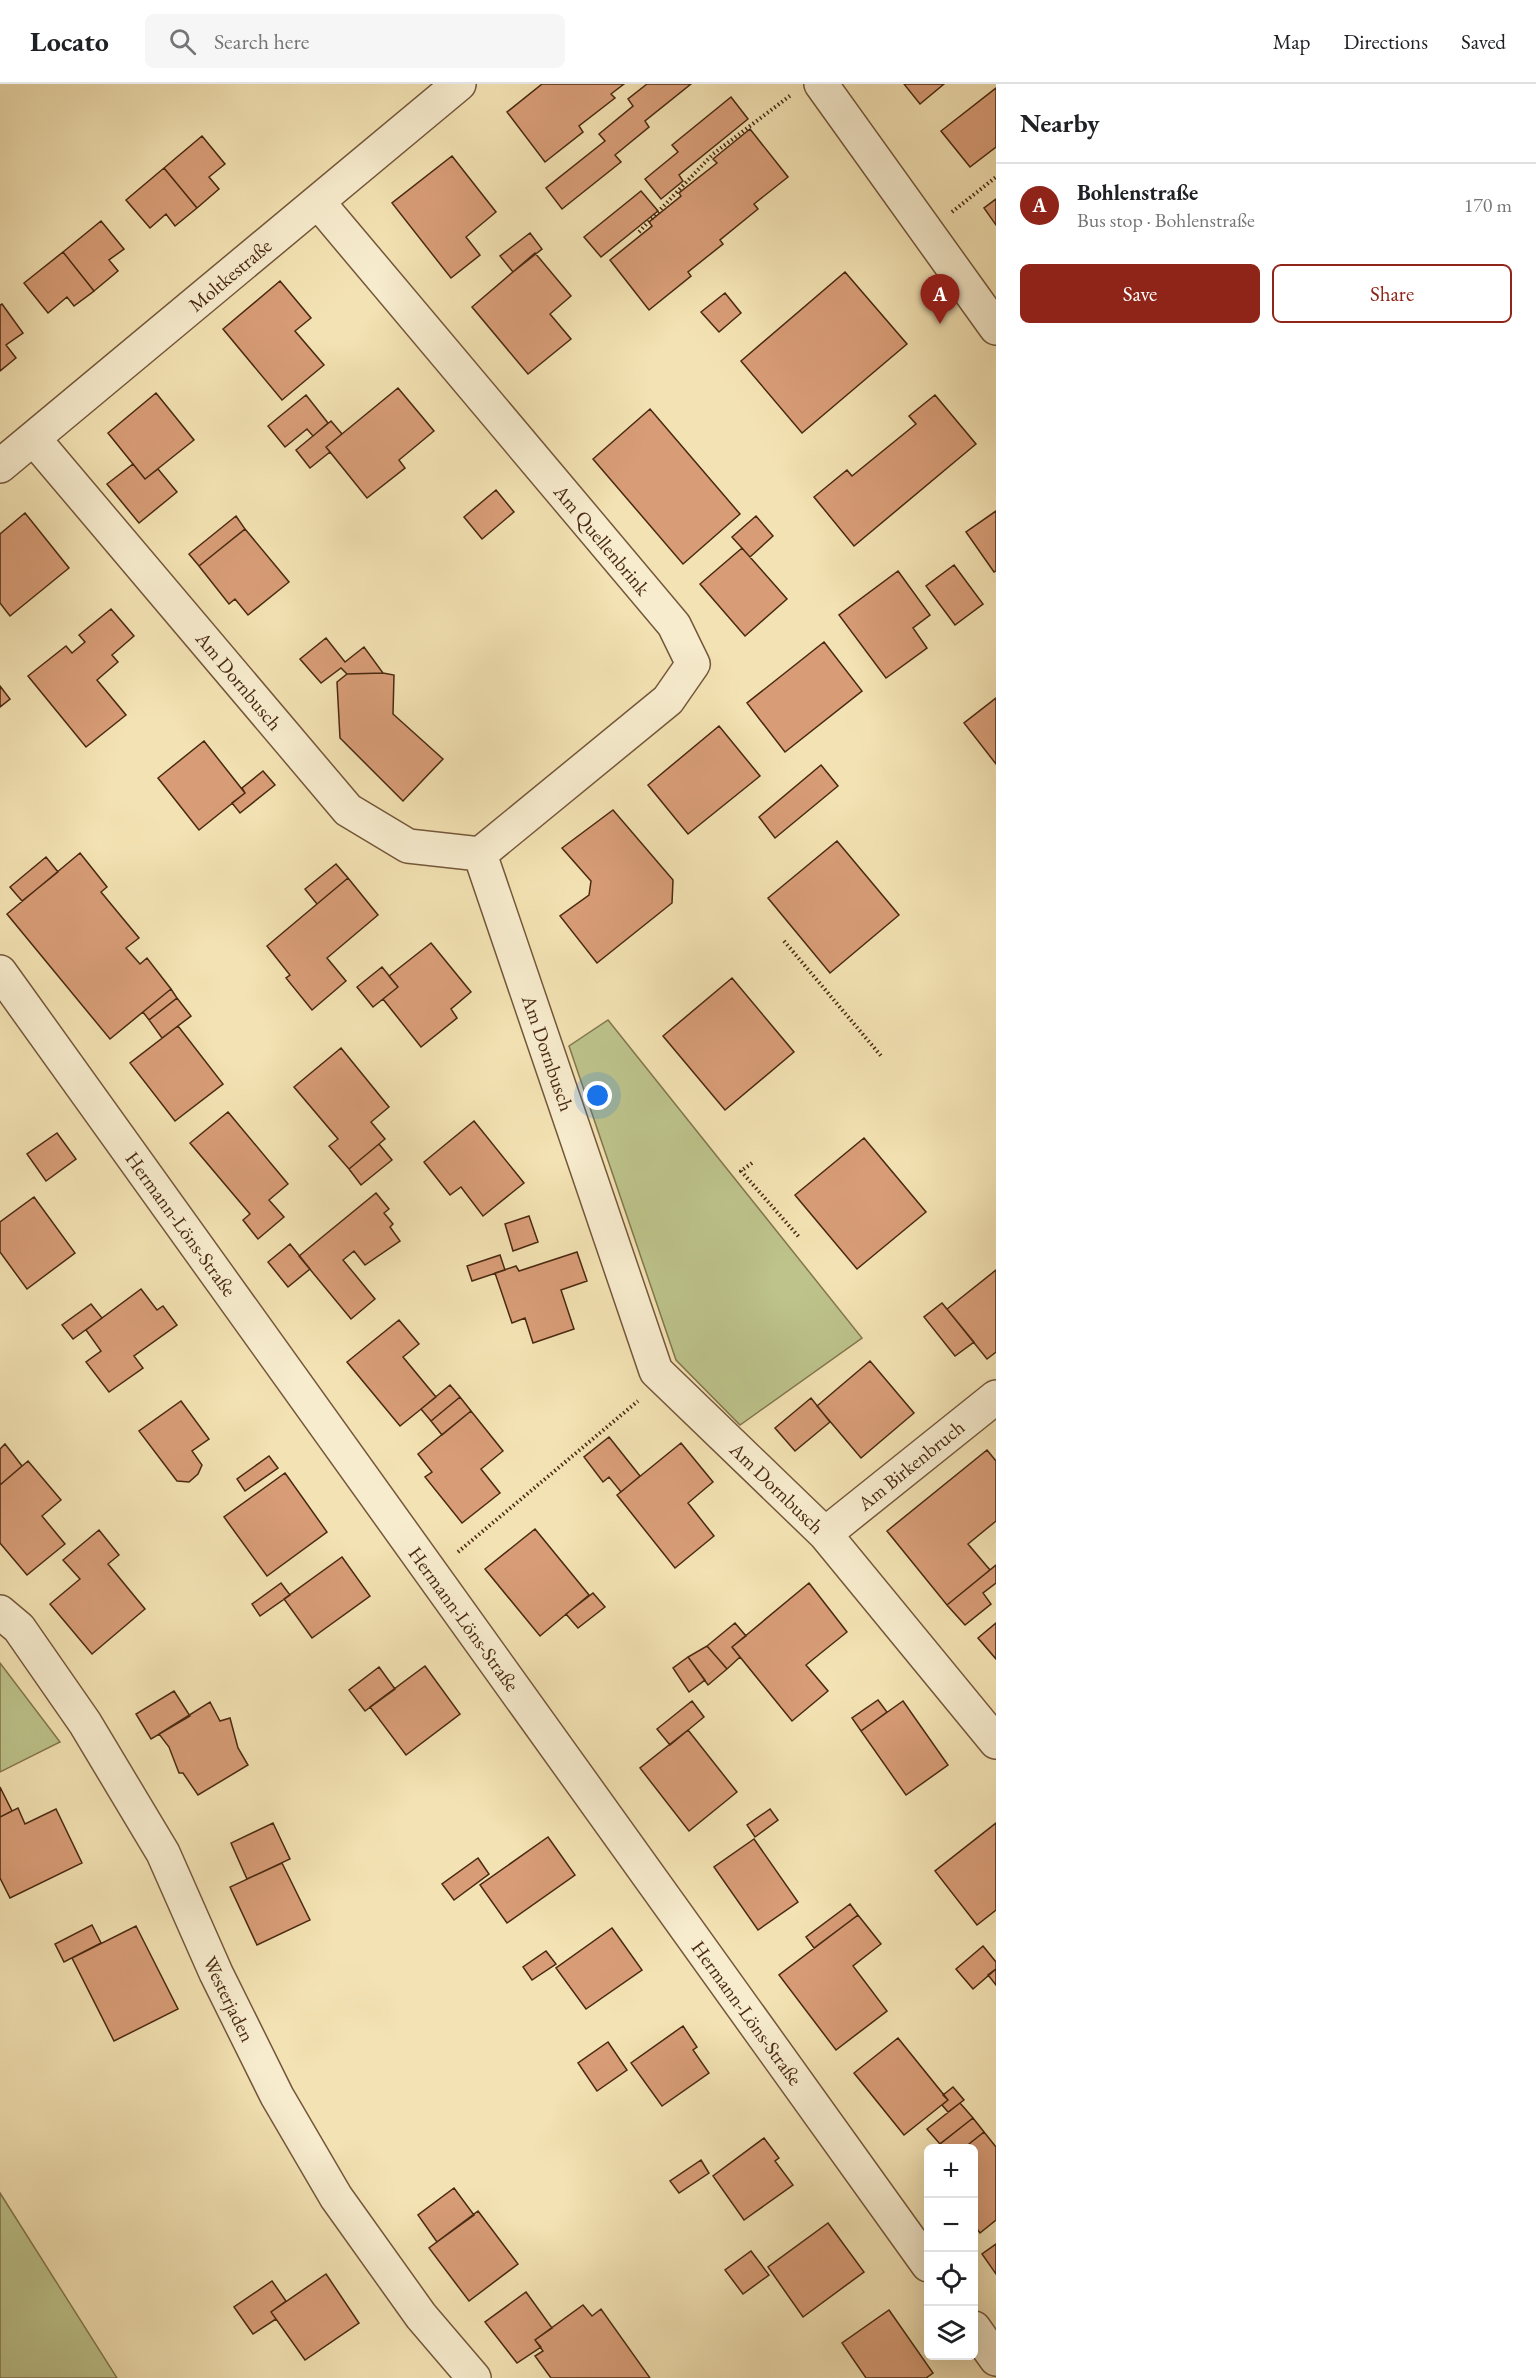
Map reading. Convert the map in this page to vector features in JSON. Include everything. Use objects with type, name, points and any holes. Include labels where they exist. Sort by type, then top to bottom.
[{"type":"street","name":"Moltkestraße","points":[[0,466],[459,84]]},
{"type":"street","points":[[810,87],[926,231],[996,328]]},
{"type":"street","name":"Am Quellenbrink","points":[[318,202],[674,625],[693,664],[668,700],[480,854]]},
{"type":"street","name":"Am Dornbusch","points":[[34,438],[348,810],[408,846],[480,854],[656,1371],[825,1534],[996,1742]]},
{"type":"street","name":"Hermann-Löns-Straße","points":[[0,972],[924,2259]]},
{"type":"street","name":"Am Birkenbruch","points":[[825,1534],[996,1396]]},
{"type":"street","name":"Westerjaden","points":[[0,1612],[19,1628],[85,1723],[163,1853],[216,1973],[277,2096],[336,2197],[421,2316],[474,2378]]},
{"type":"street","points":[[978,2334],[996,2359]]},
{"type":"path","points":[[639,232],[713,154],[810,87]]},
{"type":"path","points":[[926,231],[996,177]]},
{"type":"path","points":[[784,941],[882,1057]]},
{"type":"path","points":[[752,1163],[741,1171],[800,1237]]},
{"type":"path","points":[[432,1574],[664,1378]]},
{"type":"green space","points":[[608,1020],[862,1338],[740,1425],[676,1360],[569,1046]]},
{"type":"green space","points":[[0,1663],[60,1742],[0,1772]]},
{"type":"green space","points":[[0,2193],[117,2378],[0,2378]]},
{"type":"building","points":[[542,84],[624,84],[611,94],[615,98],[579,126],[583,132],[545,162],[507,112]]},
{"type":"building","points":[[647,84],[691,84],[645,121],[649,127],[615,155],[621,162],[562,209],[546,188],[605,141],[599,134],[633,106],[628,99]]},
{"type":"building","points":[[904,84],[944,84],[920,104]]},
{"type":"building","points":[[996,88],[996,147],[970,167],[941,131]]},
{"type":"building","points":[[731,97],[748,119],[679,175],[683,181],[661,199],[645,179],[678,152],[672,145]]},
{"type":"building","points":[[750,129],[788,177],[754,204],[758,209],[720,240],[723,244],[688,272],[691,276],[649,310],[610,260],[652,226],[649,222],[681,196],[679,193],[717,163],[713,159]]},
{"type":"building","points":[[202,136],[225,164],[209,177],[219,189],[197,208],[164,168]]},
{"type":"building","points":[[452,156],[496,212],[466,237],[480,255],[451,278],[392,203]]},
{"type":"building","points":[[164,168],[197,208],[175,226],[166,214],[150,228],[126,200]]},
{"type":"building","points":[[641,191],[658,211],[601,257],[584,237]]},
{"type":"building","points":[[996,199],[996,225],[984,208]]},
{"type":"building","points":[[101,221],[124,249],[109,260],[118,271],[94,291],[63,252]]},
{"type":"building","points":[[530,233],[542,249],[513,272],[500,256]]},
{"type":"building","points":[[63,252],[94,291],[74,306],[67,297],[48,313],[24,283]]},
{"type":"building","points":[[535,253],[571,296],[550,314],[571,339],[528,374],[472,307]]},
{"type":"building","points":[[845,272],[907,344],[802,433],[741,361]]},
{"type":"building","points":[[280,281],[311,318],[295,331],[324,365],[282,400],[223,329]]},
{"type":"building","points":[[725,293],[741,313],[719,332],[701,312]]},
{"type":"building","points":[[2,304],[23,333],[6,345],[16,358],[0,371],[0,305]]},
{"type":"building","points":[[398,388],[434,431],[399,460],[405,468],[367,498],[326,447]]},
{"type":"building","points":[[156,393],[194,440],[145,479],[108,433]]},
{"type":"building","points":[[306,395],[328,423],[313,436],[307,429],[285,447],[268,426]]},
{"type":"building","points":[[935,395],[976,444],[854,546],[814,497],[847,470],[852,476],[916,424],[909,416]]},
{"type":"building","points":[[650,409],[740,514],[683,564],[593,459]]},
{"type":"building","points":[[331,421],[342,434],[326,447],[330,452],[310,468],[296,450]]},
{"type":"building","points":[[133,464],[145,479],[158,469],[177,492],[139,523],[107,484]]},
{"type":"building","points":[[496,490],[514,512],[482,539],[464,517]]},
{"type":"building","points":[[996,511],[996,571],[994,572],[966,532]]},
{"type":"building","points":[[25,513],[69,568],[10,616],[0,603],[0,534]]},
{"type":"building","points":[[236,516],[245,529],[199,566],[189,554]]},
{"type":"building","points":[[756,516],[773,536],[750,557],[732,537]]},
{"type":"building","points":[[245,529],[289,582],[248,615],[235,599],[229,604],[199,566]]},
{"type":"building","points":[[742,548],[787,599],[745,636],[700,584]]},
{"type":"building","points":[[954,565],[983,604],[955,625],[926,586]]},
{"type":"building","points":[[898,571],[930,615],[913,628],[927,648],[886,678],[839,615]]},
{"type":"building","points":[[111,609],[134,636],[112,655],[118,662],[97,680],[126,715],[86,747],[28,676],[66,646],[72,653],[85,642],[79,635]]},
{"type":"building","points":[[326,638],[345,662],[364,647],[383,673],[347,674],[341,668],[321,683],[300,659]]},
{"type":"building","points":[[824,642],[862,691],[785,752],[747,703]]},
{"type":"building","points":[[347,674],[394,675],[393,714],[443,759],[403,801],[340,738],[337,682]]},
{"type":"building","points":[[0,686],[10,699],[0,707]]},
{"type":"building","points":[[996,698],[996,764],[964,723]]},
{"type":"building","points":[[719,726],[760,776],[688,834],[648,785]]},
{"type":"building","points":[[204,741],[245,793],[199,830],[158,778]]},
{"type":"building","points":[[821,765],[838,786],[775,838],[759,817]]},
{"type":"building","points":[[263,771],[275,785],[240,813],[232,803],[245,793],[242,788]]},
{"type":"building","points":[[613,810],[673,880],[672,903],[597,963],[560,916],[589,895],[591,881],[562,848]]},
{"type":"building","points":[[837,841],[899,915],[830,973],[768,898]]},
{"type":"building","points":[[80,853],[107,887],[101,892],[139,938],[126,948],[140,964],[147,958],[171,989],[110,1039],[7,914]]},
{"type":"building","points":[[46,857],[58,872],[22,901],[10,887]]},
{"type":"building","points":[[336,864],[348,878],[317,904],[305,889]]},
{"type":"building","points":[[348,878],[378,915],[327,958],[346,981],[312,1010],[286,978],[290,975],[267,946]]},
{"type":"building","points":[[431,943],[471,992],[451,1009],[457,1018],[421,1047],[383,999],[398,987],[389,976]]},
{"type":"building","points":[[382,967],[398,987],[373,1007],[357,987]]},
{"type":"building","points":[[732,978],[794,1052],[725,1110],[663,1036]]},
{"type":"building","points":[[171,989],[177,998],[149,1020],[143,1012]]},
{"type":"building","points":[[177,998],[191,1016],[162,1038],[149,1020]]},
{"type":"building","points":[[178,1026],[223,1084],[175,1121],[130,1063]]},
{"type":"building","points":[[341,1048],[389,1107],[371,1122],[385,1139],[349,1169],[329,1146],[338,1139],[294,1087]]},
{"type":"building","points":[[228,1112],[288,1184],[269,1200],[284,1217],[258,1239],[243,1220],[250,1214],[190,1143]]},
{"type":"building","points":[[474,1121],[524,1183],[483,1216],[461,1187],[450,1195],[424,1162]]},
{"type":"building","points":[[57,1133],[76,1159],[46,1181],[27,1154]]},
{"type":"building","points":[[864,1138],[926,1212],[857,1269],[795,1195]]},
{"type":"building","points":[[379,1144],[392,1160],[361,1185],[349,1169]]},
{"type":"building","points":[[376,1193],[389,1209],[384,1213],[393,1224],[390,1227],[400,1241],[365,1265],[354,1251],[343,1260],[375,1299],[351,1319],[299,1256]]},
{"type":"building","points":[[34,1197],[75,1253],[27,1289],[0,1252],[0,1222]]},
{"type":"building","points":[[529,1216],[538,1242],[513,1251],[505,1224]]},
{"type":"building","points":[[290,1244],[310,1269],[288,1287],[268,1262]]},
{"type":"building","points":[[577,1252],[587,1281],[561,1290],[574,1329],[533,1343],[525,1318],[512,1323],[495,1273],[516,1266],[519,1271]]},
{"type":"building","points":[[500,1255],[505,1270],[472,1281],[467,1266]]},
{"type":"building","points":[[996,1270],[996,1352],[987,1359],[947,1309]]},
{"type":"building","points":[[141,1289],[157,1310],[163,1306],[177,1325],[134,1356],[143,1368],[109,1392],[86,1362],[101,1351],[86,1330]]},
{"type":"building","points":[[942,1303],[974,1342],[955,1356],[924,1317]]},
{"type":"building","points":[[91,1304],[102,1318],[73,1339],[62,1325]]},
{"type":"building","points":[[399,1320],[419,1344],[403,1357],[436,1397],[400,1426],[347,1362]]},
{"type":"building","points":[[870,1361],[914,1413],[861,1458],[817,1406]]},
{"type":"building","points":[[450,1385],[460,1397],[431,1421],[421,1409]]},
{"type":"building","points":[[460,1397],[471,1411],[442,1435],[431,1421]]},
{"type":"building","points":[[811,1398],[830,1422],[795,1451],[775,1428]]},
{"type":"building","points":[[181,1401],[209,1439],[192,1451],[202,1465],[198,1474],[189,1482],[177,1481],[139,1431]]},
{"type":"building","points":[[471,1411],[503,1451],[481,1469],[500,1493],[462,1523],[425,1477],[432,1472],[418,1454]]},
{"type":"building","points":[[609,1437],[640,1476],[621,1492],[609,1477],[603,1482],[584,1457]]},
{"type":"building","points":[[681,1443],[713,1482],[688,1503],[714,1536],[675,1568],[617,1495]]},
{"type":"building","points":[[5,1444],[22,1466],[0,1485],[0,1449]]},
{"type":"building","points":[[987,1450],[996,1461],[996,1521],[968,1544],[990,1570],[947,1605],[887,1531]]},
{"type":"building","points":[[269,1456],[278,1468],[245,1491],[237,1479]]},
{"type":"building","points":[[28,1461],[61,1500],[42,1516],[65,1544],[27,1575],[0,1543],[0,1485]]},
{"type":"building","points":[[285,1473],[327,1532],[267,1576],[224,1517]]},
{"type":"building","points":[[535,1529],[589,1595],[540,1636],[485,1569]]},
{"type":"building","points":[[99,1530],[119,1555],[108,1564],[145,1609],[92,1654],[50,1604],[80,1579],[63,1560]]},
{"type":"building","points":[[342,1557],[370,1596],[312,1638],[284,1599]]},
{"type":"building","points":[[996,1565],[996,1583],[983,1593],[991,1604],[965,1625],[947,1605]]},
{"type":"building","points":[[281,1583],[290,1595],[260,1616],[252,1604]]},
{"type":"building","points":[[809,1583],[847,1632],[806,1665],[828,1691],[792,1721],[732,1647]]},
{"type":"building","points":[[593,1593],[605,1607],[578,1628],[566,1614]]},
{"type":"building","points":[[735,1623],[746,1636],[732,1647],[740,1657],[727,1669],[707,1646]]},
{"type":"building","points":[[996,1623],[996,1659],[978,1638]]},
{"type":"building","points":[[707,1646],[727,1669],[708,1685],[688,1657]]},
{"type":"building","points":[[688,1657],[705,1680],[689,1692],[673,1668]]},
{"type":"building","points":[[425,1666],[460,1714],[406,1755],[370,1707]]},
{"type":"building","points":[[379,1667],[395,1689],[365,1711],[349,1690]]},
{"type":"building","points":[[174,1691],[190,1716],[151,1739],[136,1714]]},
{"type":"building","points":[[878,1700],[887,1712],[861,1731],[852,1718]]},
{"type":"building","points":[[692,1701],[704,1717],[670,1745],[657,1729]]},
{"type":"building","points":[[903,1701],[948,1765],[906,1795],[861,1731]]},
{"type":"building","points":[[210,1702],[220,1721],[230,1718],[238,1748],[248,1765],[198,1795],[183,1773],[179,1773],[169,1747],[159,1734]]},
{"type":"building","points":[[688,1730],[737,1792],[689,1831],[640,1768]]},
{"type":"building","points":[[0,1787],[12,1811],[0,1817]]},
{"type":"building","points":[[18,1808],[25,1824],[56,1809],[82,1863],[10,1898],[0,1878],[0,1817]]},
{"type":"building","points":[[770,1809],[778,1820],[755,1837],[747,1825]]},
{"type":"building","points":[[273,1823],[290,1859],[247,1879],[231,1843]]},
{"type":"building","points":[[996,1823],[996,1910],[977,1925],[935,1871]]},
{"type":"building","points":[[548,1837],[575,1875],[507,1923],[480,1885]]},
{"type":"building","points":[[754,1839],[798,1902],[758,1930],[714,1867]]},
{"type":"building","points":[[478,1858],[489,1874],[454,1900],[442,1884]]},
{"type":"building","points":[[282,1863],[310,1920],[257,1945],[230,1887]]},
{"type":"building","points":[[850,1904],[858,1915],[814,1948],[806,1937]]},
{"type":"building","points":[[858,1915],[881,1944],[853,1966],[887,2011],[836,2050],[779,1975]]},
{"type":"building","points":[[92,1925],[101,1943],[64,1962],[55,1944]]},
{"type":"building","points":[[136,1926],[178,2009],[114,2041],[72,1958]]},
{"type":"building","points":[[612,1928],[642,1970],[586,2009],[556,1968]]},
{"type":"building","points":[[983,1946],[996,1962],[996,1969],[973,1989],[956,1969]]},
{"type":"building","points":[[546,1951],[556,1964],[532,1980],[523,1967]]},
{"type":"building","points":[[996,1969],[996,1985],[988,1975]]},
{"type":"building","points":[[683,2026],[697,2047],[693,2050],[709,2073],[662,2106],[631,2063]]},
{"type":"building","points":[[898,2038],[948,2100],[904,2135],[854,2073]]},
{"type":"building","points":[[608,2042],[627,2070],[597,2091],[578,2063]]},
{"type":"building","points":[[953,2087],[964,2100],[948,2112],[942,2105],[948,2100],[943,2095]]},
{"type":"building","points":[[960,2103],[973,2118],[940,2144],[927,2129]]},
{"type":"building","points":[[973,2118],[984,2132],[969,2144],[940,2144]]},
{"type":"building","points":[[984,2132],[996,2147],[996,2220],[980,2233],[978,2230],[978,2144],[969,2144]]},
{"type":"building","points":[[764,2138],[779,2158],[775,2161],[793,2185],[744,2220],[713,2176]]},
{"type":"building","points":[[701,2160],[709,2173],[679,2193],[670,2181]]},
{"type":"building","points":[[454,2188],[474,2215],[437,2242],[418,2215]]},
{"type":"building","points":[[478,2211],[518,2264],[469,2301],[429,2248]]},
{"type":"building","points":[[828,2223],[864,2272],[803,2317],[768,2267]]},
{"type":"building","points":[[996,2244],[996,2274],[982,2254]]},
{"type":"building","points":[[751,2251],[769,2275],[743,2294],[725,2270]]},
{"type":"building","points":[[326,2274],[359,2323],[305,2360],[271,2312]]},
{"type":"building","points":[[272,2281],[286,2301],[271,2312],[276,2319],[253,2334],[234,2307]]},
{"type":"building","points":[[526,2292],[552,2328],[535,2340],[541,2347],[517,2363],[485,2322]]},
{"type":"building","points":[[583,2305],[592,2316],[601,2309],[650,2378],[551,2378],[535,2356],[543,2351],[535,2340]]},
{"type":"building","points":[[889,2310],[933,2373],[926,2378],[866,2378],[842,2343]]},
{"type":"place","name":"Bohlenstraße","points":[[940,324]]}]
